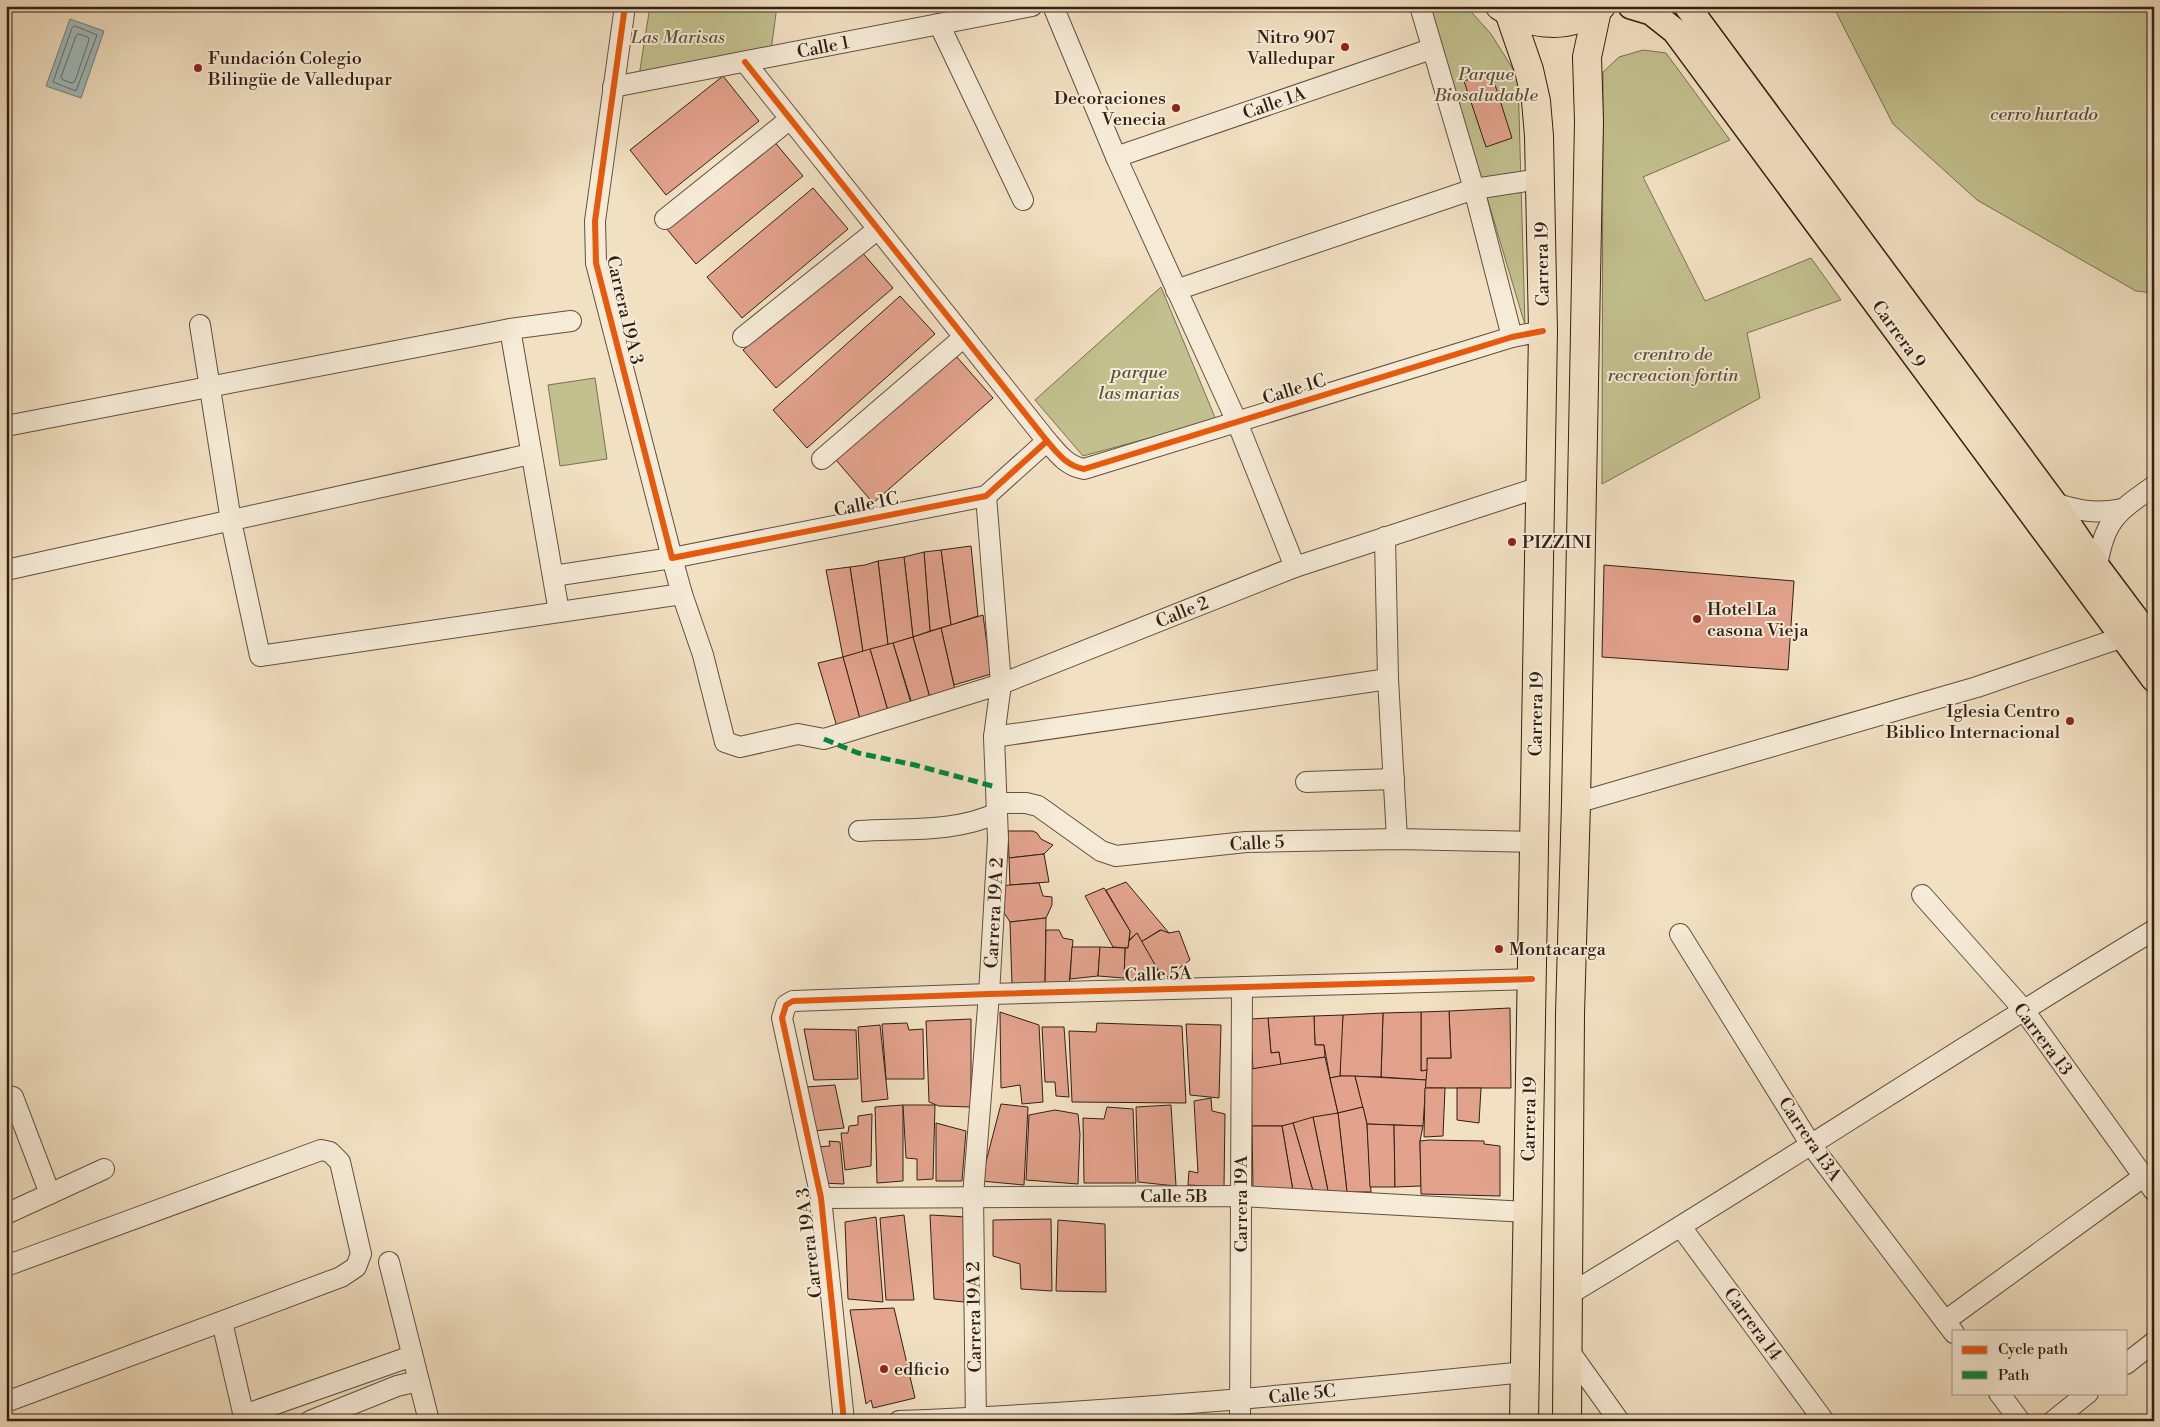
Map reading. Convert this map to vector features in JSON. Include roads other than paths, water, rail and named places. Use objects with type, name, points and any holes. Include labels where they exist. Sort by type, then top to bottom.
[{"type":"highway","points":[[1504,9],[1533,22],[1560,23],[1586,16],[1599,8]]},
{"type":"highway","points":[[1567,1421],[1570,1014],[1576,803],[1588,130],[1587,57],[1599,8]]},
{"type":"highway","name":"Carrera 19","points":[[1504,9],[1534,85],[1539,136],[1543,331],[1524,1421]]},
{"type":"main road","name":"Carrera 9","points":[[1631,6],[1650,12],[1675,31],[2154,679]]},
{"type":"main road","name":"Carrera 9","points":[[1687,6],[2054,503],[2097,567],[2154,643]]},
{"type":"street","name":"Carrera 19A 3","points":[[625,6],[596,221],[596,263],[672,558],[703,655],[725,742],[731,746],[740,747],[798,734],[824,739]]},
{"type":"street","name":"Calle 1","points":[[613,87],[1032,6]]},
{"type":"street","points":[[1053,6],[1116,157],[1237,422],[1295,567]]},
{"type":"street","points":[[1420,6],[1431,49],[1474,189],[1512,337]]},
{"type":"street","points":[[939,24],[1023,200]]},
{"type":"street","name":"Calle 1A","points":[[1116,157],[1431,49]]},
{"type":"street","points":[[745,62],[1047,442],[986,496]]},
{"type":"street","points":[[665,219],[790,119]]},
{"type":"street","points":[[1176,290],[1474,189],[1540,179]]},
{"type":"street","points":[[743,337],[878,229]]},
{"type":"street","points":[[6,426],[510,330],[571,321]]},
{"type":"street","points":[[200,325],[232,521],[260,656],[682,594]]},
{"type":"street","points":[[510,330],[559,612]]},
{"type":"street","name":"Calle 1C","points":[[1047,442],[1065,461],[1075,467],[1084,469],[1512,337],[1543,331]]},
{"type":"street","points":[[822,459],[964,337]]},
{"type":"street","points":[[6,570],[531,454]]},
{"type":"street","points":[[2097,567],[2100,548],[2110,523],[2122,509],[2154,486]]},
{"type":"street","name":"Calle 2","points":[[824,739],[1001,684],[1295,567],[1540,487]]},
{"type":"street","name":"Calle 1C","points":[[553,576],[672,558],[986,496]]},
{"type":"street","name":"Carrera 19A 2","points":[[976,1419],[973,1196],[989,994],[998,839],[994,737],[1001,684],[986,496]]},
{"type":"street","points":[[2054,503],[2089,512],[2102,513],[2122,509]]},
{"type":"street","points":[[1385,537],[1388,679],[1397,839]]},
{"type":"street","points":[[1576,803],[1977,687],[2123,637]]},
{"type":"street","points":[[994,737],[1388,679]]},
{"type":"street","points":[[1306,782],[1394,779]]},
{"type":"street","name":"Calle 5","points":[[997,808],[1026,803],[1038,806],[1101,851],[1116,856],[1246,842],[1397,839],[1534,842]]},
{"type":"street","points":[[859,830],[959,826],[982,821],[997,808]]},
{"type":"street","name":"Carrera 13","points":[[1922,895],[2023,1009],[2148,1184]]},
{"type":"street","points":[[1568,1295],[1681,1227],[2023,1009],[2154,930]]},
{"type":"street","name":"Carrera 13A","points":[[1680,934],[1811,1145],[1949,1327]]},
{"type":"street","name":"Calle 5A","points":[[786,1005],[793,1002],[989,994],[1532,979]]},
{"type":"street","name":"Carrera 19A","points":[[1240,1421],[1242,986]]},
{"type":"street","name":"Carrera 19A 3","points":[[786,1005],[782,1018],[821,1198],[844,1421]]},
{"type":"street","points":[[6,1095],[14,1097],[50,1194]]},
{"type":"street","points":[[6,1266],[316,1151],[330,1152],[340,1162],[361,1254],[356,1266],[341,1277],[6,1402]]},
{"type":"street","points":[[6,1214],[104,1169]]},
{"type":"street","points":[[1949,1327],[2148,1184]]},
{"type":"street","name":"Calle 5B","points":[[821,1198],[1241,1196],[1528,1212]]},
{"type":"street","name":"Carrera 14","points":[[1681,1227],[1824,1421]]},
{"type":"street","points":[[389,1262],[429,1421]]},
{"type":"street","points":[[222,1322],[244,1418],[412,1356]]},
{"type":"street","points":[[2128,1362],[2154,1342]]},
{"type":"street","points":[[1567,1348],[1619,1421]]},
{"type":"street","name":"Calle 5C","points":[[899,1421],[976,1419],[1240,1400],[1525,1372]]},
{"type":"street","points":[[310,1421],[397,1386],[418,1381]]},
{"type":"street","points":[[2001,1394],[2020,1421]]},
{"type":"street","points":[[2053,1421],[2087,1394]]},
{"type":"water","points":[[70,19],[104,31],[81,98],[46,86]]},
{"type":"place","name":"Nitro 907 Valledupar","points":[[1345,47]]},
{"type":"place","name":"Fundación Colegio Bilingüe de Valledupar","points":[[198,68]]},
{"type":"place","name":"Decoraciones Venecia","points":[[1176,108]]},
{"type":"place","name":"PIZZINI","points":[[1512,542]]},
{"type":"place","name":"Hotel La casona Vieja","points":[[1697,619]]},
{"type":"place","name":"Iglesia Centro Biblico Internacional","points":[[2070,721]]},
{"type":"place","name":"Montacarga","points":[[1499,949]]},
{"type":"place","name":"edficio","points":[[884,1369]]},
{"type":"park label","name":"Las Marisas","points":[[678,37]]},
{"type":"park label","name":"Parque Biosaludable","points":[[1486,84]]},
{"type":"park label","name":"cerro hurtado","points":[[2044,114]]},
{"type":"park label","name":"crentro de recreacion fortin","points":[[1673,364]]},
{"type":"park label","name":"parque las marias","points":[[1139,382]]}]
